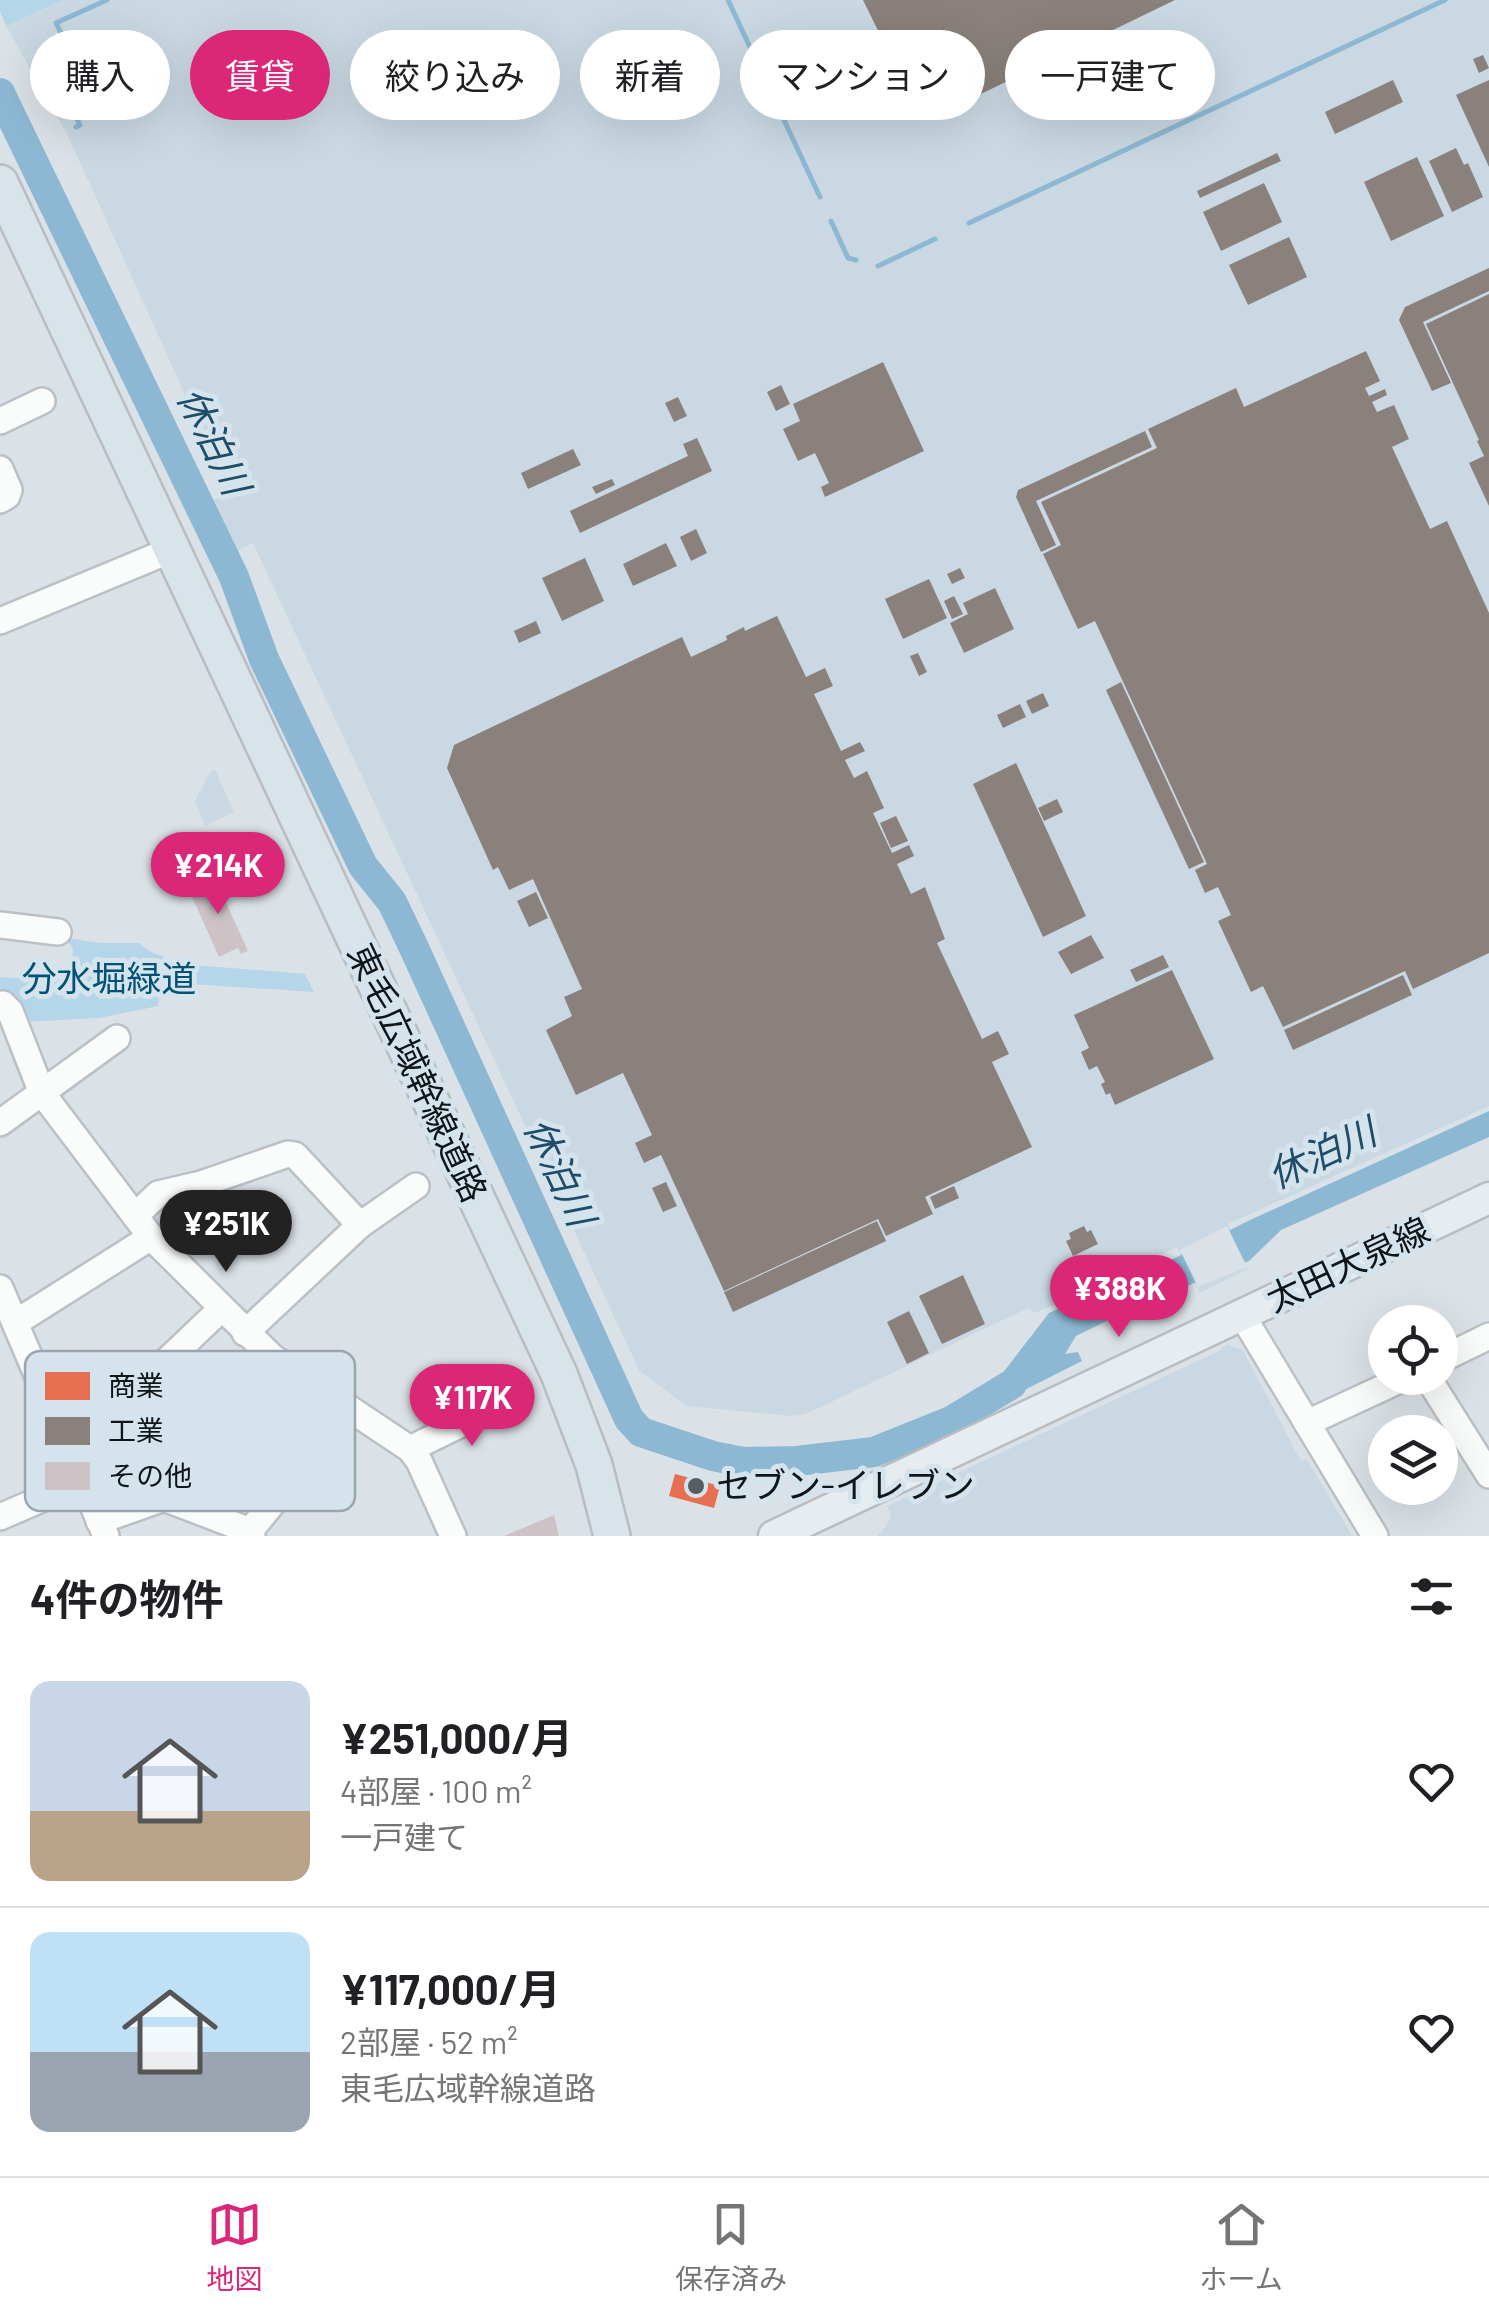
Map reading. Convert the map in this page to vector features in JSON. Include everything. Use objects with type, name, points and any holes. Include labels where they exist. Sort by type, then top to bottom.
[{"type":"highway","name":"東毛広域幹線道路","points":[[0,183],[267,808],[387,1054],[551,1412],[590,1536]]},
{"type":"highway","name":"東毛広域幹線道路","points":[[0,235],[161,554],[559,1374],[594,1465],[612,1536]]},
{"type":"main road","name":"太田大泉線","points":[[774,1536],[1489,1198]]},
{"type":"street","points":[[0,421],[42,401]]},
{"type":"street","points":[[0,469],[10,490],[0,500]]},
{"type":"street","points":[[0,620],[161,554]]},
{"type":"street","points":[[0,925],[58,932]]},
{"type":"street","points":[[3,1004],[11,1013],[42,1093],[150,1237],[265,1351]]},
{"type":"street","points":[[0,1123],[117,1038]]},
{"type":"street","points":[[136,1215],[154,1196],[168,1190],[201,1184],[288,1154],[294,1155],[360,1225]]},
{"type":"street","points":[[245,1333],[360,1225],[416,1186]]},
{"type":"street","points":[[15,1323],[150,1237]]},
{"type":"street","points":[[0,1288],[27,1351]]},
{"type":"street","points":[[177,1351],[221,1309]]},
{"type":"street","points":[[1242,1316],[1374,1536]]},
{"type":"street","points":[[1458,1351],[1489,1336]]},
{"type":"street","points":[[1307,1423],[1368,1395]]},
{"type":"street","points":[[1439,1395],[1488,1472]]},
{"type":"street","points":[[410,1450],[508,1401]]},
{"type":"street","points":[[355,1413],[410,1450],[419,1461],[453,1536]]},
{"type":"street","points":[[0,1516],[25,1505]]},
{"type":"street","points":[[103,1528],[138,1511]]},
{"type":"street","points":[[195,1511],[251,1534],[269,1511]]},
{"type":"shaded area","points":[[63,0],[1489,0],[1489,1106],[1228,1224],[1248,1269],[1200,1293],[1177,1247],[1036,1313],[1028,1308],[806,1414],[686,1406],[639,1370],[253,543],[213,562],[190,512],[229,492],[59,120],[170,120],[170,30],[30,30],[30,69],[6,26]]},
{"type":"shaded area","points":[[215,770],[234,812],[205,826],[195,801]]},
{"type":"shaded area","points":[[1489,1111],[1489,1137],[1281,1230],[1249,1261],[1171,1289],[1076,1336],[1065,1354],[1078,1352],[1082,1361],[991,1407],[978,1405],[1049,1313]]},
{"type":"shaded area","points":[[1226,1344],[1243,1350],[1301,1461],[1307,1459],[1352,1536],[877,1536],[891,1516],[887,1506],[1221,1350]]},
{"type":"green space","points":[[0,0],[63,0],[6,26]]},
{"type":"green space","name":"分水堀緑道","points":[[66,938],[139,943],[182,964],[305,974],[314,992],[160,982],[158,1006],[99,1018],[22,1022],[0,998],[0,977],[31,979],[70,974],[73,949]]},
{"type":"pier","points":[[1227,1226],[1247,1267],[1198,1287],[1180,1250]]},
{"type":"building: 商業","points":[[675,1474],[720,1486],[714,1508],[669,1496]]},
{"type":"building: 工業","points":[[863,0],[1175,0],[1113,30],[1005,30],[1005,82],[985,92],[985,30],[878,30]]},
{"type":"building: 工業","points":[[1483,55],[1489,68],[1479,73],[1473,59]]},
{"type":"building: 工業","points":[[1393,80],[1403,102],[1335,134],[1325,112]]},
{"type":"building: 工業","points":[[1489,80],[1489,167],[1456,95]]},
{"type":"building: 工業","points":[[1456,148],[1464,165],[1468,163],[1483,197],[1452,212],[1429,161]]},
{"type":"building: 工業","points":[[1277,153],[1281,161],[1200,198],[1197,191]]},
{"type":"building: 工業","points":[[1417,157],[1444,216],[1391,241],[1364,182]]},
{"type":"building: 工業","points":[[1264,183],[1282,222],[1221,251],[1203,212]]},
{"type":"building: 工業","points":[[1289,237],[1307,277],[1248,305],[1229,265]]},
{"type":"building: 工業","points":[[1489,268],[1489,291],[1423,322],[1451,383],[1432,391],[1399,320],[1405,307]]},
{"type":"building: 工業","points":[[1489,294],[1489,506],[1469,463],[1484,456],[1479,440],[1426,324]]},
{"type":"building: 工業","points":[[1366,351],[1380,381],[1365,388],[1369,396],[1385,389],[1387,395],[1372,402],[1377,412],[1394,405],[1409,439],[1392,447],[1430,529],[1447,521],[1489,613],[1489,953],[1413,989],[1405,971],[1283,1027],[1263,986],[1251,992],[1218,921],[1231,915],[1218,887],[1205,893],[1195,870],[1207,864],[1095,621],[1078,629],[1043,554],[1061,545],[1041,502],[1157,448],[1148,429],[1236,388],[1244,407]]},
{"type":"building: 工業","points":[[883,362],[924,451],[825,497],[821,487],[829,483],[815,453],[798,461],[783,429],[800,421],[793,404]]},
{"type":"building: 工業","points":[[781,385],[790,404],[776,411],[767,392]]},
{"type":"building: 工業","points":[[678,397],[687,416],[674,422],[665,403]]},
{"type":"building: 工業","points":[[1145,431],[1152,447],[1036,501],[1056,545],[1041,552],[1016,497],[1018,490]]},
{"type":"building: 工業","points":[[697,438],[712,471],[580,533],[570,511],[688,456],[683,444]]},
{"type":"building: 工業","points":[[573,449],[581,465],[528,489],[521,473]]},
{"type":"building: 工業","points":[[612,479],[615,485],[596,494],[592,487]]},
{"type":"building: 工業","points":[[696,529],[707,553],[691,561],[680,537]]},
{"type":"building: 工業","points":[[666,543],[677,566],[633,586],[623,564]]},
{"type":"building: 工業","points":[[585,558],[604,601],[562,621],[542,578]]},
{"type":"building: 工業","points":[[960,568],[965,578],[952,584],[947,574]]},
{"type":"building: 工業","points":[[929,579],[947,618],[903,639],[885,599]]},
{"type":"building: 工業","points":[[995,588],[1014,629],[964,653],[950,623],[968,614],[963,603]]},
{"type":"building: 工業","points":[[954,596],[963,614],[952,619],[944,601]]},
{"type":"building: 工業","points":[[777,616],[806,677],[825,668],[833,686],[814,694],[841,751],[860,742],[865,751],[845,760],[854,778],[867,771],[884,808],[873,813],[892,853],[909,845],[914,856],[897,864],[911,894],[925,887],[945,939],[937,943],[982,1039],[998,1031],[1009,1054],[992,1062],[1032,1147],[925,1197],[933,1214],[886,1236],[878,1219],[724,1291],[661,1155],[644,1163],[635,1143],[652,1135],[623,1073],[576,1095],[546,1030],[572,1016],[564,997],[582,989],[533,879],[509,890],[498,867],[493,870],[447,768],[454,745],[682,637],[691,657],[744,627],[745,631]]},
{"type":"building: 工業","points":[[536,621],[541,633],[519,643],[514,631]]},
{"type":"building: 工業","points":[[918,653],[927,672],[919,676],[910,656]]},
{"type":"building: 工業","points":[[1121,682],[1204,862],[1189,869],[1106,690]]},
{"type":"building: 工業","points":[[1043,693],[1049,706],[1032,714],[1026,701]]},
{"type":"building: 工業","points":[[1020,704],[1026,717],[1003,728],[997,715]]},
{"type":"building: 工業","points":[[1016,763],[1086,916],[1043,937],[973,784]]},
{"type":"building: 工業","points":[[1057,799],[1063,812],[1044,821],[1038,808]]},
{"type":"building: 工業","points":[[896,816],[908,841],[891,848],[880,823]]},
{"type":"building: 工業","points":[[536,892],[548,918],[529,927],[517,901]]},
{"type":"building: 工業","points":[[1091,935],[1104,958],[1071,974],[1058,952]]},
{"type":"building: 工業","points":[[1163,955],[1169,967],[1136,982],[1130,970]]},
{"type":"building: 工業","points":[[1172,970],[1214,1059],[1115,1105],[1110,1093],[1106,1095],[1097,1066],[1089,1070],[1081,1052],[1089,1048],[1074,1015]]},
{"type":"building: 工業","points":[[1403,975],[1412,995],[1293,1050],[1284,1030]]},
{"type":"building: 工業","points":[[570,1163],[580,1184],[566,1191],[556,1169]]},
{"type":"building: 工業","points":[[666,1182],[677,1206],[663,1212],[652,1188]]},
{"type":"building: 工業","points":[[954,1186],[959,1198],[935,1209],[930,1197]]},
{"type":"building: 工業","points":[[877,1221],[886,1241],[733,1312],[724,1292]]},
{"type":"building: 工業","points":[[1084,1226],[1087,1232],[1091,1230],[1098,1244],[1073,1256],[1066,1241],[1071,1239],[1069,1233]]},
{"type":"building: 工業","points":[[963,1275],[985,1324],[942,1344],[919,1296]]},
{"type":"building: 工業","points":[[909,1311],[929,1353],[907,1364],[887,1322]]},
{"type":"building: その他","points":[[216,876],[219,882],[223,880],[230,895],[224,898],[248,951],[241,954],[238,948],[219,957],[189,890],[202,885],[204,889],[209,887],[206,880]]},
{"type":"building: その他","points":[[554,1515],[559,1536],[504,1536]]},
{"type":"waterway","points":[[60,30],[56,23],[107,0]]},
{"type":"waterway","points":[[728,0],[820,197]]},
{"type":"waterway","points":[[969,223],[1445,0]]},
{"type":"waterway","name":"休泊川","points":[[0,93],[234,577],[264,659],[363,866],[392,902],[414,948],[629,1419],[641,1432],[713,1456],[743,1462],[797,1461],[874,1452],[951,1421],[1012,1384]]},
{"type":"waterway","points":[[76,127],[80,125],[78,120]]},
{"type":"waterway","points":[[831,221],[848,258],[856,260]]},
{"type":"waterway","points":[[878,266],[935,239]]},
{"type":"place","name":"セブン-イレブン","points":[[696,1486]]}]
